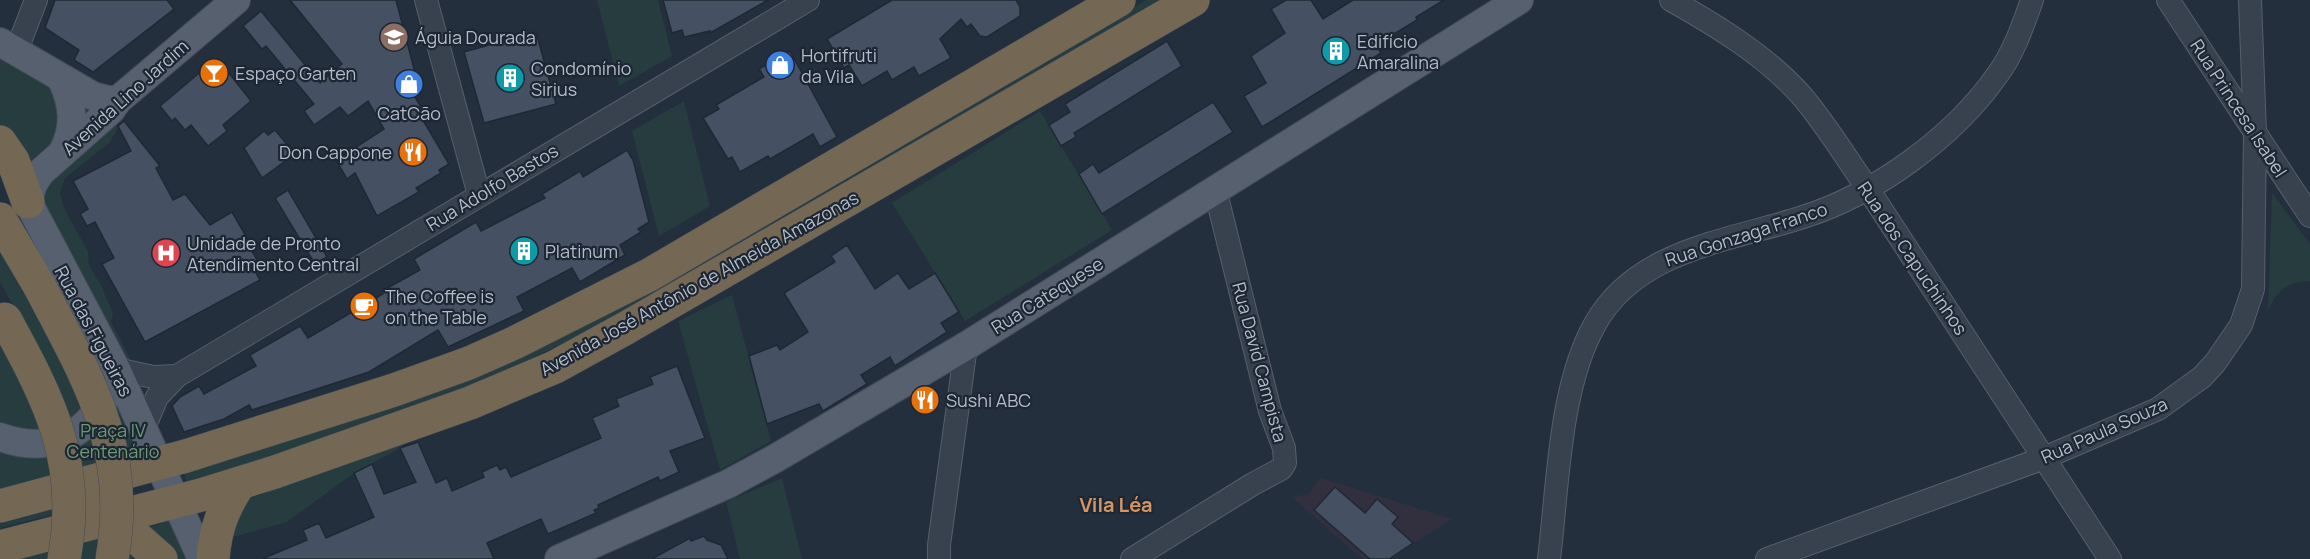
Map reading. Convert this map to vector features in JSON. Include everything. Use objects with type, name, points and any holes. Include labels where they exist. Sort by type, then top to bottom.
[{"type":"highway","name":"Avenida José Antônio de Almeida Amazonas","points":[[0,506],[159,463],[394,390],[469,363],[514,343],[649,275],[1119,0]]},
{"type":"highway","name":"Avenida José Antônio de Almeida Amazonas","points":[[0,547],[240,483],[424,420],[555,367],[637,322],[1192,0]]},
{"type":"highway","points":[[0,142],[12,161],[28,202]]},
{"type":"highway","points":[[0,219],[40,287],[93,389],[110,440],[117,494],[117,521],[112,559]]},
{"type":"highway","points":[[2,315],[42,389],[59,433],[65,459],[69,513],[64,559]]},
{"type":"highway","points":[[213,559],[217,525],[240,483]]},
{"type":"highway","points":[[75,485],[114,516],[161,559]]},
{"type":"main road","name":"Avenida Lino Jardim","points":[[28,202],[36,178],[111,110],[118,100],[236,0]]},
{"type":"main road","name":"Rua Catequese","points":[[567,557],[753,471],[966,346],[1519,0]]},
{"type":"main road","points":[[8,47],[99,99],[118,100]]},
{"type":"main road","points":[[61,78],[69,96],[72,116],[70,136],[62,154]]},
{"type":"main road","name":"Rua das Figueiras","points":[[28,202],[30,210],[116,369],[202,559]]},
{"type":"main road","points":[[0,437],[35,444],[56,441],[75,433],[99,410],[116,369]]},
{"type":"street","points":[[8,47],[36,0]]},
{"type":"street","points":[[426,0],[478,195]]},
{"type":"street","name":"Rua dos Capuchinhos","points":[[1671,0],[1719,28],[1766,63],[1792,87],[1831,135],[2110,559]]},
{"type":"street","name":"Rua Gonzaga Franco","points":[[1549,559],[1571,389],[1582,353],[1595,324],[1607,305],[1636,278],[1664,260],[1805,217],[1868,189],[1929,147],[1985,91],[2008,58],[2032,0]]},
{"type":"street","name":"Rua Princesa Isabel","points":[[2168,0],[2310,216]]},
{"type":"street","name":"Rua Paula Souza","points":[[1767,559],[2044,458],[2158,409],[2202,377],[2215,363],[2241,325],[2253,289],[2255,132],[2250,0]]},
{"type":"street","name":"Rua Adolfo Bastos","points":[[144,428],[158,397],[177,376],[802,2]]},
{"type":"street","name":"Rua David Campista","points":[[1132,559],[1252,484],[1281,469],[1285,463],[1284,448],[1270,411],[1215,189]]},
{"type":"street","points":[[939,559],[966,346]]},
{"type":"street","points":[[116,369],[153,377],[177,376]]},
{"type":"shaded area","points":[[1321,478],[1452,519],[1389,559],[1362,559],[1292,497],[1309,494]]},
{"type":"green space","points":[[597,0],[658,0],[672,56],[619,86]]},
{"type":"green space","points":[[1146,0],[1160,0],[678,282],[580,335],[503,371],[414,407],[187,483],[184,473],[653,287]]},
{"type":"green space","points":[[0,54],[46,83],[52,90],[61,120],[53,141],[30,161],[0,127]]},
{"type":"green space","points":[[684,101],[710,206],[659,236],[632,131]]},
{"type":"green space","points":[[1040,111],[1112,230],[965,321],[892,203]]},
{"type":"green space","points":[[113,120],[118,127],[110,142],[65,178],[60,193],[63,206],[88,252],[89,265],[101,285],[113,314],[111,322],[133,364],[128,361],[44,208],[43,199],[45,183]]},
{"type":"green space","points":[[2272,193],[2310,244],[2310,281],[2302,281],[2284,288],[2268,311]]},
{"type":"green space","name":"Praça IV Centenário","points":[[0,245],[94,395],[69,423],[32,433],[0,424],[0,335],[27,330],[0,282]]},
{"type":"green space","points":[[732,295],[771,441],[720,470],[678,321]]},
{"type":"green space","name":"Praça IV Centenário","points":[[117,401],[139,449],[138,453],[0,492],[0,451]]},
{"type":"green space","points":[[402,442],[403,446],[354,473],[287,522],[222,540],[248,500],[253,497]]},
{"type":"green space","points":[[782,478],[802,559],[740,559],[726,502]]},
{"type":"green space","name":"Praça IV Centenário","points":[[61,507],[70,510],[0,528],[0,524]]},
{"type":"green space","points":[[169,521],[190,559],[178,559],[148,528]]},
{"type":"green space","points":[[104,535],[138,559],[15,559]]},
{"type":"building","points":[[55,0],[167,0],[174,9],[93,72],[74,60],[79,50],[45,28]]},
{"type":"building","points":[[290,0],[396,0],[418,84],[409,87],[428,119],[424,122],[449,164],[439,170],[441,173],[416,188],[419,192],[377,216],[355,173],[347,179],[336,160],[384,129],[368,101],[348,116],[340,107],[314,125],[304,111],[314,104],[266,46],[262,49],[243,26],[261,11],[320,83],[342,64]]},
{"type":"building","points":[[663,0],[768,0],[710,33],[710,31],[684,37],[682,30],[672,33]]},
{"type":"building","points":[[892,0],[1016,0],[1020,7],[1020,16],[987,37],[980,36],[971,24],[967,27],[961,19],[940,39],[951,58],[919,76],[914,67],[892,80],[887,71],[862,86],[849,65],[844,68],[827,39]]},
{"type":"building","points":[[1286,0],[1311,0],[1323,19],[1353,0],[1444,0],[1376,45],[1381,53],[1262,127],[1244,96],[1266,83],[1251,56],[1285,33],[1271,9]]},
{"type":"building","name":"Condomínio Sirius","points":[[536,32],[556,104],[484,123],[464,52]]},
{"type":"building","points":[[1167,41],[1182,66],[1074,133],[1076,137],[1061,146],[1049,125],[1070,112],[1065,104]]},
{"type":"building","points":[[790,51],[837,137],[820,147],[813,134],[770,159],[768,156],[740,172],[732,157],[728,159],[703,118],[719,109],[716,105],[764,77],[759,69]]},
{"type":"building","points":[[217,58],[251,101],[223,125],[227,131],[208,146],[191,125],[185,130],[175,118],[172,121],[160,106]]},
{"type":"building","points":[[1213,102],[1233,132],[1102,214],[1079,174],[1093,164],[1099,173]]},
{"type":"building","name":"Unidade de Pronto Atendimento Central","points":[[124,121],[160,166],[156,168],[173,200],[185,194],[210,225],[232,212],[254,250],[252,251],[258,262],[252,266],[260,280],[145,342],[102,264],[114,258],[95,222],[87,226],[80,214],[88,209],[73,181],[131,151],[118,126]]},
{"type":"building","points":[[275,130],[295,154],[262,178],[244,148],[264,131],[268,135]]},
{"type":"building","points":[[627,150],[633,160],[649,222],[638,229],[641,232],[620,245],[625,255],[580,282],[572,268],[517,297],[524,311],[448,347],[438,330],[369,372],[252,410],[249,405],[224,419],[184,432],[172,406],[180,397],[199,386],[204,394],[256,366],[250,355],[300,326],[308,338],[420,270],[414,259],[476,222],[481,231],[545,198],[542,194],[580,171],[583,177]]},
{"type":"building","points":[[288,190],[327,257],[315,264],[275,198]]},
{"type":"building","points":[[847,245],[875,289],[898,273],[909,289],[935,273],[959,312],[941,323],[947,332],[895,366],[890,357],[861,375],[867,384],[823,411],[819,404],[767,424],[749,356],[777,345],[780,350],[808,332],[784,293],[835,262],[831,256]]},
{"type":"building","points":[[677,366],[705,438],[670,451],[679,472],[660,481],[658,477],[598,505],[599,508],[594,510],[596,513],[548,534],[541,519],[487,543],[494,559],[262,559],[307,540],[303,530],[319,523],[326,538],[374,517],[354,473],[372,464],[384,494],[416,482],[400,448],[418,442],[436,483],[447,478],[452,491],[484,477],[482,472],[497,465],[500,470],[506,467],[511,477],[601,438],[592,418],[619,406],[616,399],[653,384],[650,377]]},
{"type":"building","points":[[1335,487],[1365,513],[1377,499],[1398,517],[1392,524],[1413,543],[1389,559],[1370,559],[1314,510]]},
{"type":"building","points":[[704,536],[707,540],[721,545],[728,559],[652,559],[690,538],[691,541]]},
{"type":"place","name":"Águia Dourada","points":[[394,37]]},
{"type":"place","name":"Edifício Amaralina","points":[[1336,51]]},
{"type":"place","name":"Hortifruti da Vila","points":[[780,65]]},
{"type":"place","name":"Espaço Garten","points":[[214,73]]},
{"type":"place","name":"Condomínio Sirius","points":[[510,78]]},
{"type":"place","name":"CatCão","points":[[409,84]]},
{"type":"place","name":"Don Cappone","points":[[413,152]]},
{"type":"place","name":"Platinum","points":[[524,251]]},
{"type":"place","name":"Unidade de Pronto Atendimento Central","points":[[166,253]]},
{"type":"place","name":"The Coffee is on the Table","points":[[364,306]]},
{"type":"place","name":"Sushi ABC","points":[[925,400]]},
{"type":"district","name":"Vila Léa","points":[[1116,504]]}]
